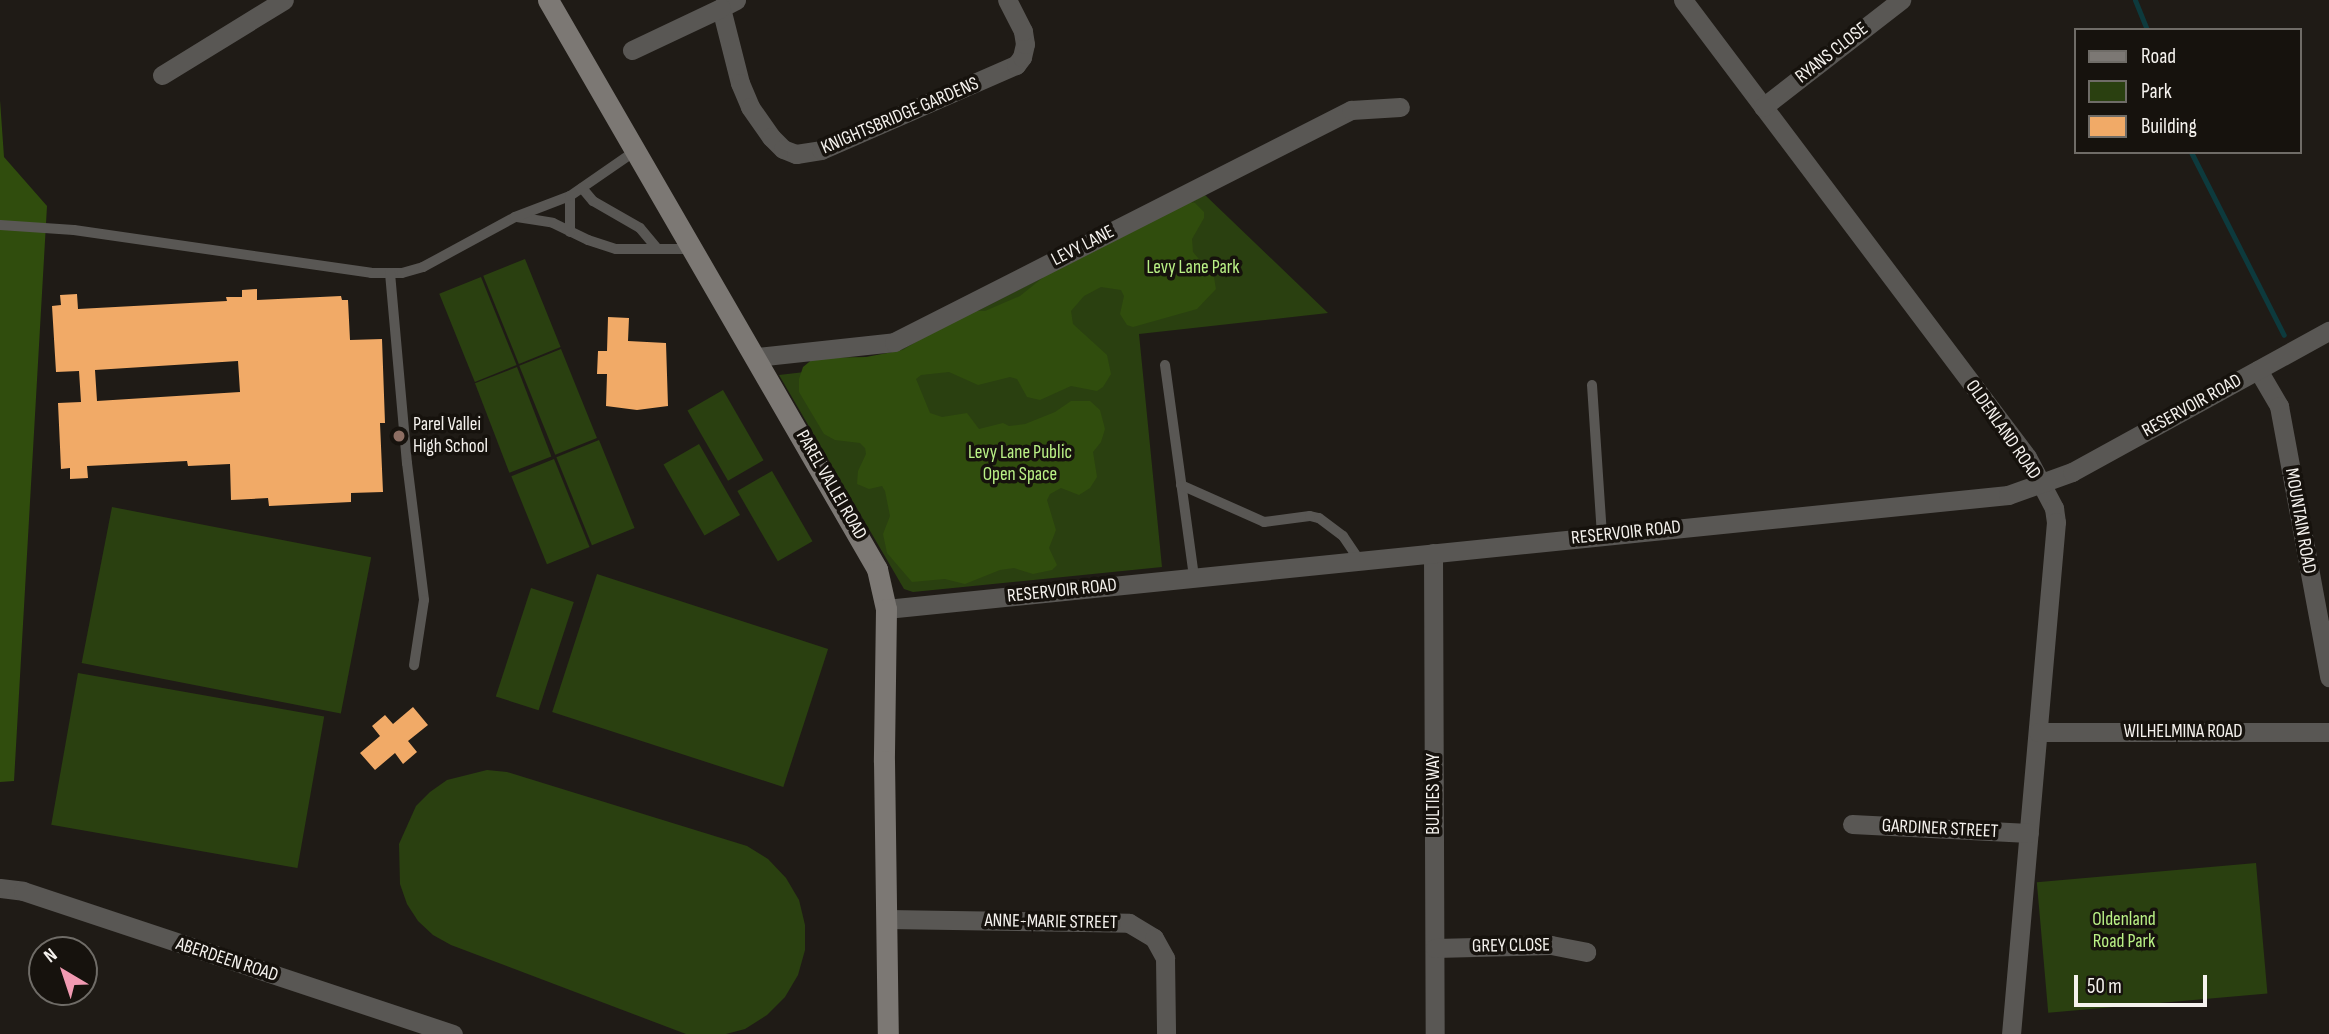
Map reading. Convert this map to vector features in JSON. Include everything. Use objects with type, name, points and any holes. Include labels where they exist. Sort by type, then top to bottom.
[{"type":"street","points":[[162,75],[284,0]]},
{"type":"street","name":"PAREL VALLEI ROAD","points":[[548,0],[869,550],[882,583],[886,609],[888,1034]]},
{"type":"street","name":"KNIGHTSBRIDGE GARDENS","points":[[632,50],[728,4],[740,83],[750,107],[779,146],[796,154],[821,150],[1016,65],[1022,57],[1025,44],[1023,31],[1007,0]]},
{"type":"street","name":"OLDENLAND ROAD","points":[[1683,0],[2027,457],[2054,508],[2056,522],[2011,1034]]},
{"type":"street","name":"RYANS CLOSE","points":[[1763,107],[1901,0]]},
{"type":"street","name":"LEVY LANE","points":[[757,358],[894,342],[1351,110],[1400,107]]},
{"type":"street","name":"RESERVOIR ROAD","points":[[886,609],[2008,495],[2072,471],[2329,331]]},
{"type":"street","name":"MOUNTAIN ROAD","points":[[2259,370],[2279,406],[2329,677]]},
{"type":"street","name":"BULTIES WAY","points":[[1433,553],[1435,1034]]},
{"type":"street","name":"WILHELMINA ROAD","points":[[2038,732],[2329,732]]},
{"type":"street","name":"GARDINER STREET","points":[[1852,824],[2029,833]]},
{"type":"street","name":"ABERDEEN ROAD","points":[[0,888],[23,891],[453,1034]]},
{"type":"street","name":"ANNE-MARIE STREET","points":[[887,919],[1129,923],[1154,938],[1165,958],[1166,1034]]},
{"type":"street","name":"GREY CLOSE","points":[[1435,948],[1551,945],[1586,953]]},
{"type":"lane","points":[[0,225],[74,230],[371,273],[390,273],[423,267],[515,217],[570,197],[636,151]]},
{"type":"lane","points":[[582,188],[593,201],[639,228],[657,248]]},
{"type":"lane","points":[[570,197],[570,232]]},
{"type":"lane","points":[[515,217],[544,220],[616,249],[693,249]]},
{"type":"lane","points":[[390,273],[407,463],[425,605],[414,664]]},
{"type":"lane","points":[[1165,365],[1194,578]]},
{"type":"lane","points":[[1592,385],[1602,536]]},
{"type":"lane","points":[[1181,485],[1264,522],[1310,516],[1319,518],[1343,536],[1360,561]]},
{"type":"green space","points":[[0,100],[4,157],[47,206],[14,781],[0,782]]},
{"type":"green space","name":"Levy Lane Public Open Space","points":[[1205,195],[1328,313],[1139,334],[1162,567],[913,592],[904,589],[779,375],[873,364]]},
{"type":"green space","name":"Levy Lane Public Open Space","points":[[1182,201],[1195,203],[1204,212],[1204,218],[1192,239],[1193,252],[1214,277],[1216,289],[1197,309],[1133,327],[1127,325],[1120,314],[1124,296],[1121,290],[1101,287],[1084,296],[1071,311],[1073,324],[1107,355],[1111,374],[1103,387],[1097,391],[1071,386],[1040,400],[1027,397],[1017,379],[1010,377],[978,385],[949,372],[921,375],[916,379],[930,413],[942,417],[967,413],[979,429],[1003,423],[1009,426],[1025,424],[1055,412],[1071,401],[1090,401],[1100,410],[1105,429],[1101,442],[1093,452],[1097,477],[1090,488],[1079,495],[1061,488],[1050,494],[1047,500],[1056,530],[1049,548],[1057,565],[1052,570],[1033,574],[1014,568],[1000,570],[965,584],[945,579],[912,582],[887,553],[883,534],[890,516],[885,491],[882,486],[869,489],[857,484],[858,471],[866,454],[865,448],[860,443],[835,440],[824,434],[799,392],[803,367],[814,358],[866,357],[903,350],[966,311],[985,311],[1020,296],[1056,267]]},
{"type":"green space","points":[[525,259],[561,347],[519,364],[483,276]]},
{"type":"green space","points":[[481,277],[517,365],[475,382],[439,294]]},
{"type":"green space","points":[[561,349],[597,438],[555,455],[519,366]]},
{"type":"green space","points":[[517,367],[551,457],[509,473],[475,383]]},
{"type":"green space","points":[[723,390],[764,460],[728,481],[687,411]]},
{"type":"green space","points":[[599,440],[635,528],[592,545],[556,457]]},
{"type":"green space","points":[[699,444],[740,515],[704,536],[663,465]]},
{"type":"green space","points":[[554,459],[590,547],[547,564],[511,476]]},
{"type":"green space","points":[[772,471],[812,541],[778,561],[737,491]]},
{"type":"green space","points":[[112,507],[371,557],[341,713],[82,663]]},
{"type":"green space","points":[[597,574],[828,649],[783,787],[552,712]]},
{"type":"green space","points":[[531,588],[574,602],[539,710],[496,696]]},
{"type":"green space","points":[[78,673],[324,716],[297,868],[51,825]]},
{"type":"green space","points":[[487,770],[507,772],[747,846],[768,859],[786,878],[799,900],[805,925],[805,950],[798,975],[785,997],[767,1015],[745,1029],[726,1034],[686,1034],[451,945],[433,935],[418,921],[407,904],[400,884],[399,844],[416,806],[430,792],[447,780]]},
{"type":"green space","name":"Oldenland Road Park","points":[[2256,863],[2267,994],[2048,1013],[2037,882]]},
{"type":"building","points":[[257,289],[257,300],[341,296],[342,300],[348,300],[350,340],[382,339],[385,423],[380,423],[383,492],[351,493],[351,502],[269,506],[268,498],[231,500],[230,464],[188,466],[187,461],[87,466],[88,478],[70,479],[70,468],[61,469],[58,403],[81,402],[79,371],[56,372],[52,306],[61,305],[60,295],[77,294],[78,309],[227,301],[226,297],[242,297],[242,290]],"holes":[[[238,361],[240,392],[97,401],[95,370]]]},
{"type":"building","points":[[608,317],[629,318],[628,341],[666,343],[668,406],[637,410],[606,406],[607,374],[597,374],[598,351],[607,351]]},
{"type":"building","points":[[413,707],[428,725],[408,741],[417,752],[403,764],[395,753],[375,770],[360,753],[380,736],[372,726],[385,715],[393,724]]},
{"type":"waterway","points":[[2135,0],[2146,28]]},
{"type":"waterway","points":[[2192,154],[2284,335]]},
{"type":"place","name":"Parel Vallei High School","points":[[399,436]]},
{"type":"park label","name":"Levy Lane Park","points":[[1193,268]]}]
